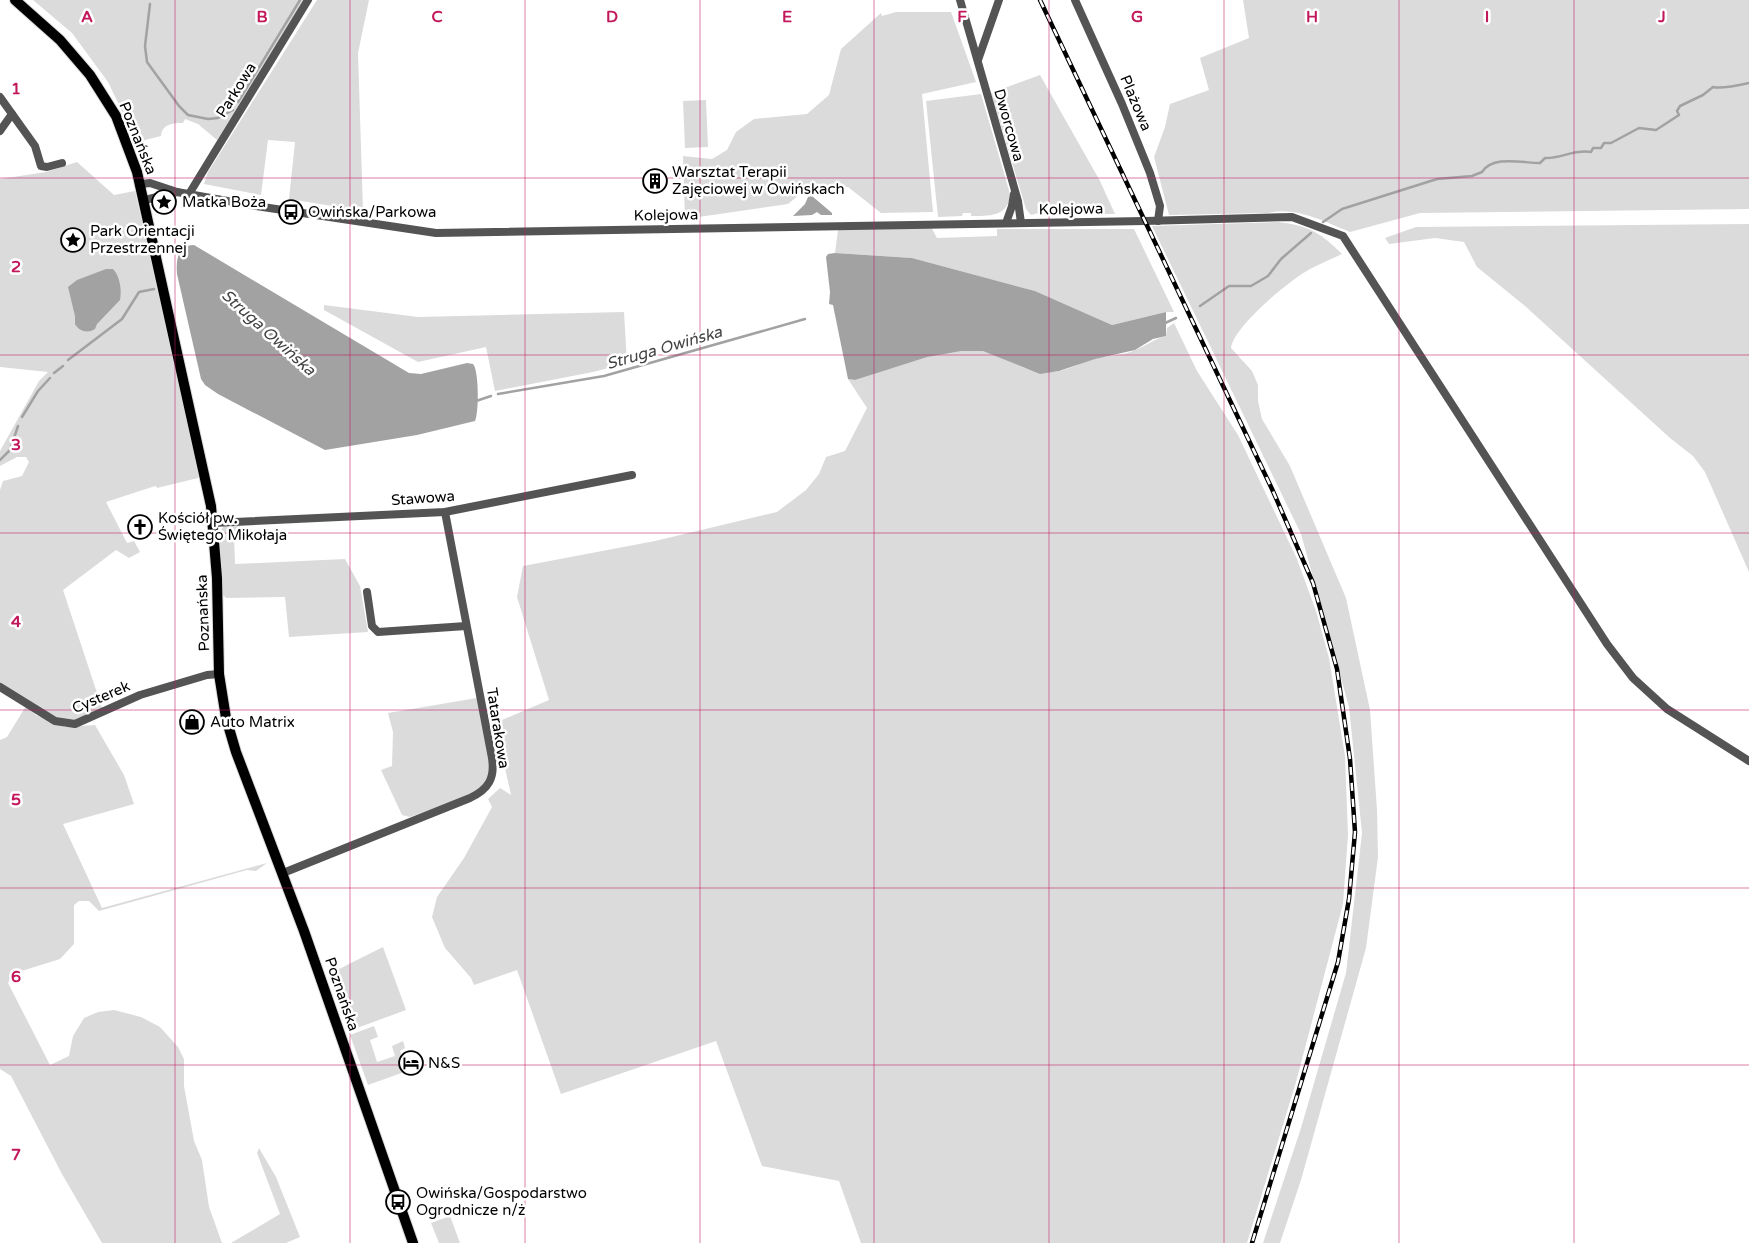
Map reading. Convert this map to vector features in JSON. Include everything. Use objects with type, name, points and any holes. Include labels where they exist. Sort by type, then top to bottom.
[{"type":"main road","name":"Poznańska","points":[[15,0],[60,40],[95,81],[122,130],[141,184],[208,486],[213,523],[219,674],[222,702],[231,736],[283,873],[413,1243]]},
{"type":"street","name":"Parkowa","points":[[189,194],[308,0]]},
{"type":"street","name":"Dworcowa","points":[[960,0],[1021,223]]},
{"type":"street","name":"Dworcowa","points":[[978,65],[984,39],[996,14],[999,0]]},
{"type":"street","name":"Plażowa","points":[[1075,0],[1150,173],[1160,206],[1158,221]]},
{"type":"street","points":[[971,37],[978,40],[984,39]]},
{"type":"street","points":[[0,97],[35,146],[40,166],[47,167],[62,163]]},
{"type":"street","points":[[0,131],[12,114]]},
{"type":"street","name":"Kolejowa","points":[[141,184],[150,183],[177,192],[403,229],[446,233],[1158,221],[1292,216],[1343,236],[1607,644],[1633,678],[1667,709],[1749,761]]},
{"type":"street","name":"Kolejowa","points":[[145,200],[177,192]]},
{"type":"street","name":"Dworcowa","points":[[1006,223],[1012,206],[1014,192]]},
{"type":"street","name":"Stawowa","points":[[213,523],[445,512],[632,475]]},
{"type":"street","name":"Tatarakowa","points":[[283,873],[470,798],[487,788],[492,778],[494,765],[445,512]]},
{"type":"street","points":[[368,592],[372,626],[378,632],[466,626]]},
{"type":"street","name":"Cysterek","points":[[0,687],[55,721],[75,724],[140,695],[207,675],[219,674]]},
{"type":"shaded area","points":[[33,0],[304,0],[217,140],[198,124],[185,119],[183,123],[172,124],[163,129],[161,136],[137,142],[108,82],[72,33]]},
{"type":"shaded area","points":[[317,0],[369,0],[358,53],[363,211],[289,199],[295,142],[268,140],[261,195],[204,184],[208,172]]},
{"type":"shaded area","points":[[1243,0],[1749,0],[1749,209],[1420,213],[1350,232],[1310,216],[1289,212],[1169,215],[1154,157],[1165,127],[1170,104],[1209,90],[1200,58],[1249,38]]},
{"type":"shaded area","points":[[896,12],[951,12],[976,82],[922,94],[933,212],[881,213],[848,187],[810,186],[788,204],[685,219],[683,156],[712,159],[727,150],[736,132],[754,119],[807,114],[829,95],[841,49],[881,13],[882,16]]},
{"type":"shaded area","points":[[1040,75],[1100,181],[1115,214],[1046,214],[1046,211],[1031,215],[1026,209],[991,93]]},
{"type":"shaded area","points":[[981,94],[1010,194],[1009,202],[1002,211],[996,214],[971,216],[971,213],[963,213],[962,216],[938,217],[926,101]]},
{"type":"shaded area","points":[[706,100],[708,147],[685,148],[683,101]]},
{"type":"shaded area","points":[[77,162],[114,195],[135,191],[199,475],[198,478],[157,488],[156,486],[152,487],[106,502],[127,543],[134,541],[140,552],[129,558],[116,550],[63,590],[102,708],[84,718],[65,721],[45,713],[0,683],[0,490],[3,481],[22,476],[29,462],[26,457],[17,457],[0,466],[0,451],[39,381],[48,372],[0,367],[0,179],[46,172]]},
{"type":"shaded area","points":[[1278,222],[1313,231],[1327,240],[1342,254],[1310,269],[1264,304],[1242,328],[1234,339],[1231,348],[1252,371],[1258,385],[1258,401],[1262,419],[1290,466],[1346,598],[1370,710],[1377,810],[1378,857],[1366,948],[1301,1180],[1280,1243],[1263,1243],[1301,1128],[1346,973],[1362,833],[1349,707],[1301,534],[1152,226]]},
{"type":"shaded area","points":[[1749,224],[1749,572],[1705,472],[1693,456],[1670,438],[1525,306],[1477,267],[1464,242],[1435,238],[1389,244],[1385,238],[1416,227]]},
{"type":"shaded area","points":[[931,227],[937,238],[997,236],[997,229],[1134,229],[1174,312],[1166,312],[1112,325],[1035,291],[912,258],[835,253],[838,230]]},
{"type":"shaded area","points":[[324,305],[418,317],[624,312],[627,363],[593,372],[495,391],[486,347],[418,362],[324,310]]},
{"type":"shaded area","points":[[1174,323],[1197,371],[1238,435],[1297,559],[1316,611],[1329,658],[1345,756],[1348,835],[1343,904],[1296,1082],[1247,1243],[861,1243],[839,1181],[762,1166],[716,1041],[561,1094],[517,970],[474,985],[471,978],[445,948],[432,917],[437,897],[464,858],[492,807],[488,799],[500,788],[511,795],[495,723],[549,700],[517,597],[523,566],[655,541],[777,512],[806,490],[819,474],[826,457],[845,451],[867,408],[848,379],[855,380],[937,354],[970,350],[994,354],[1037,372],[1059,371],[1094,359],[1125,353],[1139,348],[1166,336],[1167,328]]},
{"type":"shaded area","points":[[225,525],[240,526],[240,529],[234,536],[235,564],[345,559],[360,586],[368,632],[289,637],[285,597],[226,598],[221,593],[219,532]]},
{"type":"shaded area","points":[[477,698],[489,756],[489,778],[485,785],[461,799],[410,817],[402,815],[381,770],[392,766],[393,732],[388,713]]},
{"type":"shaded area","points":[[26,706],[36,715],[65,727],[95,725],[124,775],[134,804],[63,824],[102,908],[267,863],[256,871],[247,870],[99,911],[89,901],[79,901],[74,905],[74,944],[60,959],[12,974],[8,983],[50,1065],[69,1056],[73,1036],[84,1018],[98,1012],[114,1010],[141,1017],[160,1027],[178,1047],[184,1059],[184,1086],[194,1141],[202,1160],[209,1207],[222,1243],[102,1243],[62,1174],[11,1076],[0,1069],[0,740],[7,737]]},
{"type":"shaded area","points":[[383,947],[406,1010],[349,1031],[329,974]]},
{"type":"shaded area","points":[[374,1026],[378,1037],[370,1040],[377,1062],[395,1056],[392,1046],[403,1041],[405,1048],[400,1051],[407,1071],[368,1085],[350,1035]]},
{"type":"shaded area","points":[[259,1148],[276,1177],[300,1237],[286,1243],[231,1243],[280,1214],[257,1153]]},
{"type":"shaded area","points":[[450,1216],[460,1243],[439,1243],[431,1223]]},
{"type":"water","points":[[812,196],[832,215],[821,215],[817,212],[812,215],[793,216],[805,204],[808,197]]},
{"type":"water","points":[[194,245],[409,373],[421,374],[467,363],[473,364],[478,391],[475,421],[417,435],[325,450],[218,394],[205,385],[201,379],[177,274],[177,259],[181,251],[188,246]]},
{"type":"water","points":[[828,254],[912,258],[1035,291],[1112,325],[1166,312],[1166,336],[1153,339],[1135,350],[1095,359],[1059,371],[1040,374],[983,351],[961,351],[927,357],[855,380],[848,379],[833,305],[829,304],[830,292],[826,257]]},
{"type":"water","points":[[106,269],[113,269],[119,280],[121,288],[120,300],[97,324],[95,329],[84,331],[75,324],[68,287],[77,280]]},
{"type":"waterway","points":[[238,102],[300,0]]},
{"type":"waterway","points":[[150,4],[145,46],[147,62],[179,106],[188,115],[208,119],[218,118],[233,110]]},
{"type":"waterway","name":"Struga Owińska","points":[[1323,222],[1342,209],[1437,179],[1472,176],[1482,172],[1493,163],[1508,161],[1540,163],[1545,158],[1585,151],[1591,152],[1593,148],[1601,148],[1604,143],[1611,143],[1639,128],[1656,130],[1679,115],[1677,111],[1680,106],[1703,95],[1713,87],[1749,83]]},
{"type":"waterway","points":[[1200,306],[1229,286],[1251,286],[1268,276],[1281,259],[1311,233]]},
{"type":"waterway","name":"Struga Owińska","points":[[68,360],[122,319],[139,292],[154,289]]},
{"type":"waterway","points":[[1163,324],[1176,318]]},
{"type":"waterway","name":"Struga Owińska","points":[[498,394],[604,376],[805,319]]},
{"type":"waterway","name":"Struga Owińska","points":[[54,373],[63,366]]},
{"type":"waterway","name":"Struga Owińska","points":[[22,417],[38,391],[50,378]]},
{"type":"waterway","name":"Struga Owińska","points":[[476,401],[491,396]]},
{"type":"waterway","name":"Struga Owińska","points":[[0,460],[10,450],[18,426]]},
{"type":"railway","points":[[1040,0],[1272,489],[1313,583],[1337,669],[1350,759],[1355,832],[1349,899],[1338,962],[1252,1243]]},
{"type":"place","name":"Warsztat Terapii Zajęciowej w Owińskach","points":[[655,181]]},
{"type":"place","name":"Matka Boża","points":[[164,202]]},
{"type":"place","name":"Owińska/Parkowa","points":[[291,212]]},
{"type":"place","name":"Park Orientacji Przestrzennej","points":[[73,240]]},
{"type":"place","name":"Kościół pw. Świętego Mikołaja","points":[[140,527]]},
{"type":"place","name":"Auto Matrix","points":[[192,722]]},
{"type":"place","name":"N&S","points":[[411,1063]]},
{"type":"place","name":"Owińska/Gospodarstwo Ogrodnicze n/ż","points":[[398,1202]]}]
